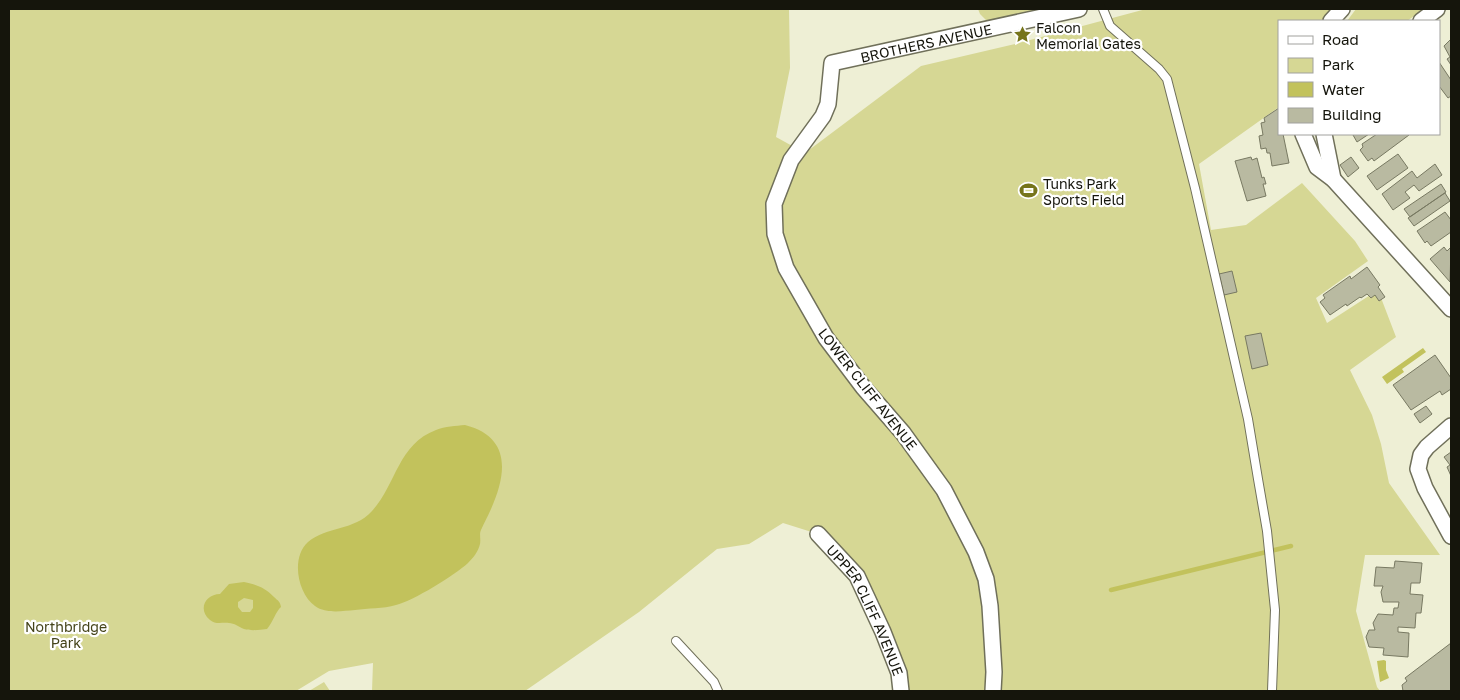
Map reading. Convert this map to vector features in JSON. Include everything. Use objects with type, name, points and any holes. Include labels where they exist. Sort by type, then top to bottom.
[{"type":"street","name":"BROTHERS AVENUE","points":[[832,63],[1079,9]]},
{"type":"street","points":[[1332,20],[1342,9]]},
{"type":"street","points":[[1422,20],[1438,9]]},
{"type":"street","name":"LOWER CLIFF AVENUE","points":[[832,63],[828,104],[823,116],[791,160],[774,204],[775,234],[786,268],[826,338],[863,387],[903,433],[944,490],[976,552],[986,579],[990,606],[994,672],[993,691]]},
{"type":"street","points":[[1303,135],[1316,168],[1333,179],[1451,309]]},
{"type":"street","points":[[1324,135],[1333,179]]},
{"type":"street","points":[[1451,426],[1421,455],[1418,469],[1425,488],[1451,536]]},
{"type":"street","name":"UPPER CLIFF AVENUE","points":[[818,534],[857,576],[883,632],[899,673],[901,691]]},
{"type":"lane","points":[[1103,9],[1110,26],[1158,69],[1166,79],[1195,188],[1248,420],[1267,531],[1275,610],[1272,691]]},
{"type":"lane","points":[[676,640],[714,682],[718,691]]},
{"type":"green space","name":"Northbridge Park","points":[[9,9],[789,9],[790,68],[776,137],[805,153],[921,66],[1015,44],[1146,9],[1331,9],[1322,20],[1278,20],[1278,108],[1199,164],[1211,230],[1246,225],[1302,183],[1355,241],[1368,261],[1316,298],[1327,323],[1378,290],[1396,337],[1350,370],[1372,415],[1381,444],[1389,483],[1440,555],[1365,555],[1356,611],[1377,687],[1380,691],[901,691],[857,576],[818,534],[783,523],[749,544],[717,549],[639,612],[525,691],[372,691],[373,663],[329,671],[296,691],[9,691]]},
{"type":"green space","points":[[978,9],[1039,9],[1000,21],[987,21]]},
{"type":"green space","points":[[1356,9],[1424,9],[1408,20],[1348,20]]},
{"type":"green space","points":[[324,682],[330,691],[309,691]]},
{"type":"water","points":[[1423,348],[1426,352],[1402,369],[1404,372],[1387,384],[1382,377]]},
{"type":"water","points":[[465,425],[491,438],[498,447],[502,470],[496,496],[480,532],[479,547],[472,559],[444,581],[403,603],[381,608],[334,611],[319,609],[315,606],[304,593],[298,575],[299,556],[308,542],[323,533],[357,522],[372,511],[380,501],[405,455],[423,436],[450,426]]},
{"type":"water","points":[[244,582],[257,585],[279,601],[281,607],[267,629],[247,630],[231,623],[215,622],[206,616],[204,607],[207,599],[220,594],[229,584]],"holes":[[[244,598],[253,600],[253,608],[250,612],[242,612],[238,607],[238,602]]]},
{"type":"water","points":[[1377,661],[1386,661],[1386,670],[1389,678],[1380,682]]},
{"type":"building","points":[[1451,39],[1451,65],[1447,59],[1450,57],[1444,46]]},
{"type":"building","points":[[1440,64],[1451,80],[1451,96],[1448,98],[1440,87]]},
{"type":"building","points":[[1278,109],[1278,135],[1283,135],[1289,163],[1272,166],[1270,153],[1267,153],[1266,148],[1261,149],[1259,136],[1263,135],[1261,123],[1265,122],[1264,118]]},
{"type":"building","points":[[1353,135],[1368,135],[1357,142]]},
{"type":"building","points":[[1376,135],[1409,135],[1374,161],[1372,158],[1368,161],[1360,150],[1363,147],[1362,144]]},
{"type":"building","points":[[1398,154],[1408,168],[1377,190],[1367,176]]},
{"type":"building","points":[[1251,157],[1252,160],[1257,158],[1262,178],[1264,177],[1266,184],[1263,184],[1266,196],[1247,201],[1235,161]]},
{"type":"building","points":[[1351,157],[1359,168],[1348,177],[1340,165]]},
{"type":"building","points":[[1435,164],[1442,175],[1419,191],[1414,185],[1405,192],[1410,198],[1393,210],[1382,194],[1412,171],[1417,178]]},
{"type":"building","points":[[1441,184],[1446,192],[1410,217],[1404,209]]},
{"type":"building","points":[[1445,193],[1450,201],[1414,226],[1408,218]]},
{"type":"building","points":[[1445,212],[1451,220],[1451,232],[1431,246],[1427,241],[1425,243],[1417,231]]},
{"type":"building","points":[[1444,247],[1447,251],[1451,247],[1450,282],[1430,259]]},
{"type":"building","points":[[1367,267],[1380,285],[1378,287],[1385,297],[1379,301],[1375,295],[1371,298],[1367,294],[1347,306],[1346,304],[1330,315],[1320,302],[1325,298],[1323,295],[1350,276],[1351,279]]},
{"type":"building","points":[[1232,271],[1237,292],[1224,295],[1219,274]]},
{"type":"building","points":[[1261,333],[1268,365],[1252,369],[1245,336]]},
{"type":"building","points":[[1435,355],[1451,378],[1451,389],[1442,395],[1440,391],[1411,410],[1393,385]]},
{"type":"building","points":[[1426,406],[1432,414],[1420,423],[1414,414]]},
{"type":"building","points":[[1451,452],[1451,476],[1447,467],[1450,465],[1444,457]]},
{"type":"building","points":[[1395,561],[1422,563],[1420,583],[1411,583],[1410,594],[1423,595],[1421,613],[1416,613],[1415,628],[1398,627],[1398,632],[1409,633],[1408,657],[1383,655],[1384,648],[1369,647],[1366,637],[1369,630],[1375,630],[1373,623],[1378,614],[1393,615],[1394,608],[1398,608],[1399,602],[1383,602],[1381,592],[1383,586],[1374,586],[1376,567],[1394,568]]},
{"type":"building","points":[[1451,643],[1451,691],[1403,691],[1402,685],[1407,681],[1405,678]]},
{"type":"waterway","points":[[1111,590],[1291,546]]},
{"type":"place","name":"Falcon Memorial Gates","points":[[1022,35]]},
{"type":"place","name":"Tunks Park Sports Field","points":[[1029,191]]}]
